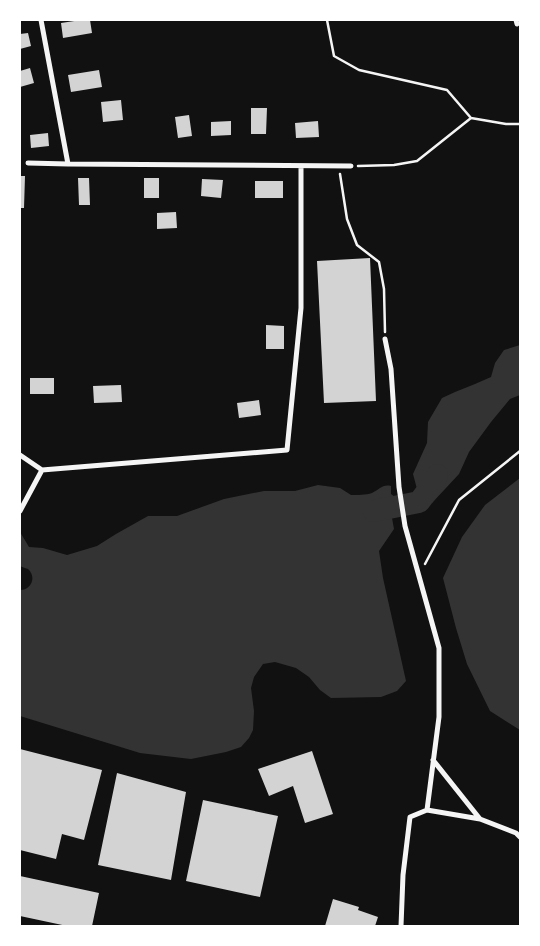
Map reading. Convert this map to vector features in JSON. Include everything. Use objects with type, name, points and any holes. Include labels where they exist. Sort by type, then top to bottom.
[{"type":"street","points":[[41,20],[68,164]]},
{"type":"street","points":[[28,163],[351,166]]},
{"type":"street","points":[[20,455],[42,470],[287,450],[301,308],[301,166]]},
{"type":"street","points":[[385,339],[390,369],[399,487],[405,526],[439,648],[439,716],[427,810]]},
{"type":"street","points":[[20,510],[42,470]]},
{"type":"street","points":[[433,760],[480,820]]},
{"type":"street","points":[[401,926],[402,875],[410,817],[427,810],[480,820],[516,833],[520,837]]},
{"type":"path","points":[[327,20],[334,56],[360,70],[447,90],[471,118],[506,124],[520,124]]},
{"type":"path","points":[[351,166],[394,165],[416,161],[471,118]]},
{"type":"path","points":[[339,166],[347,219],[354,236],[358,245],[379,262],[384,289],[385,339]]},
{"type":"path","points":[[419,578],[459,500],[520,451]]},
{"type":"shaded area","points":[[520,345],[520,395],[510,399],[491,422],[469,452],[459,474],[432,503],[412,498],[417,489],[413,474],[427,443],[428,422],[442,398],[491,377],[495,363],[504,350]]},
{"type":"shaded area","points":[[520,478],[520,730],[490,711],[467,664],[443,578],[462,537],[485,505]]},
{"type":"shaded area","points":[[318,485],[340,488],[351,495],[370,494],[383,487],[391,486],[391,494],[395,497],[399,506],[399,511],[392,518],[394,529],[379,551],[383,578],[406,681],[397,691],[381,697],[331,698],[320,690],[309,677],[296,668],[275,662],[263,664],[254,677],[251,688],[254,711],[253,730],[249,738],[241,747],[191,759],[140,753],[20,716],[20,590],[30,585],[32,576],[28,569],[20,566],[20,532],[29,547],[43,548],[67,555],[97,546],[148,516],[177,516],[224,499],[264,491],[295,491]]},
{"type":"building","points":[[90,20],[92,33],[63,38],[61,23]]},
{"type":"building","points":[[28,33],[31,46],[20,49],[20,34]]},
{"type":"building","points":[[30,68],[34,83],[20,87],[20,71]]},
{"type":"building","points":[[99,70],[102,87],[71,92],[68,75]]},
{"type":"building","points":[[121,100],[123,120],[103,122],[101,102]]},
{"type":"building","points":[[251,108],[267,108],[266,134],[251,134]]},
{"type":"building","points":[[189,115],[192,136],[178,138],[175,117]]},
{"type":"building","points":[[231,121],[231,135],[211,136],[211,122]]},
{"type":"building","points":[[318,121],[319,137],[296,138],[295,123]]},
{"type":"building","points":[[48,133],[49,146],[31,148],[30,135]]},
{"type":"building","points":[[20,176],[25,176],[24,208],[20,208]]},
{"type":"building","points":[[78,178],[89,178],[90,205],[79,205]]},
{"type":"building","points":[[144,178],[159,178],[159,198],[144,198]]},
{"type":"building","points":[[202,179],[223,180],[221,198],[201,196]]},
{"type":"building","points":[[255,181],[283,181],[283,198],[255,198]]},
{"type":"building","points":[[176,212],[177,228],[157,229],[157,213]]},
{"type":"building","points":[[370,258],[376,401],[324,403],[317,261]]},
{"type":"building","points":[[266,325],[284,326],[284,349],[266,349]]},
{"type":"building","points":[[30,378],[54,378],[54,394],[30,394]]},
{"type":"building","points":[[121,385],[122,402],[94,403],[93,386]]},
{"type":"building","points":[[259,400],[261,415],[239,418],[237,403]]},
{"type":"building","points":[[20,749],[102,770],[84,840],[62,834],[56,859],[20,850]]},
{"type":"building","points":[[312,751],[333,814],[305,823],[293,786],[269,796],[258,769]]},
{"type":"building","points":[[117,773],[186,792],[171,880],[98,865]]},
{"type":"building","points":[[203,800],[278,816],[260,897],[186,881]]},
{"type":"building","points":[[20,876],[99,893],[92,926],[67,926],[20,916]]},
{"type":"building","points":[[333,899],[359,907],[358,910],[378,917],[375,926],[325,926]]},
{"type":"waterway","points":[[374,511],[419,502],[435,481],[437,475]]}]
